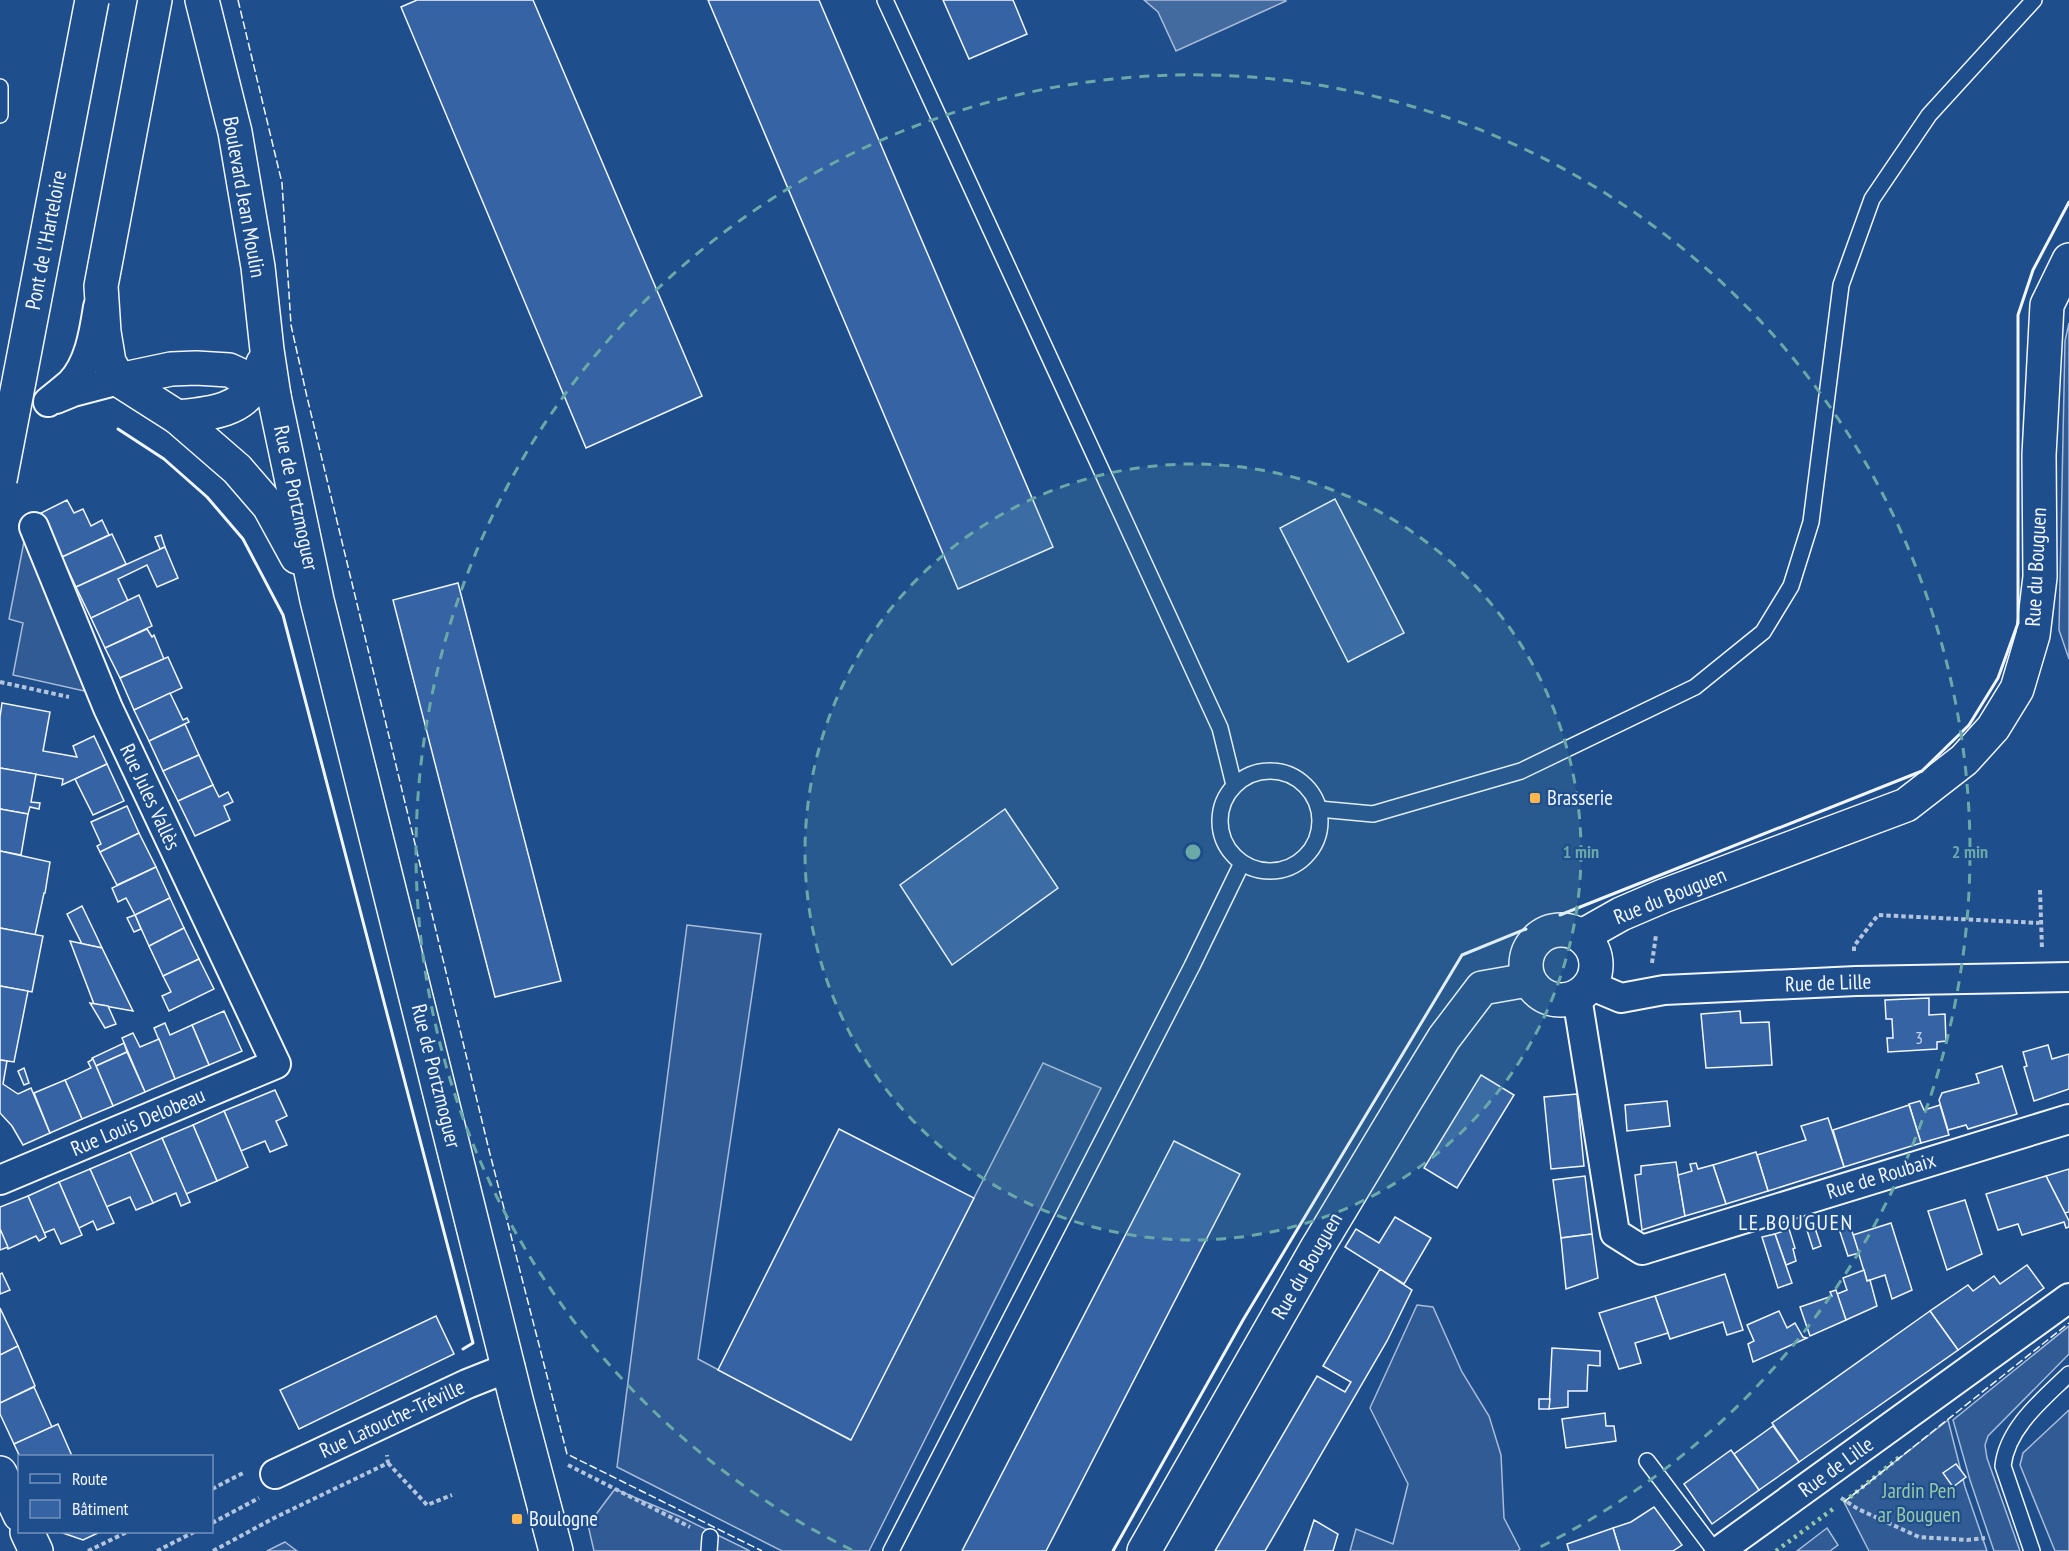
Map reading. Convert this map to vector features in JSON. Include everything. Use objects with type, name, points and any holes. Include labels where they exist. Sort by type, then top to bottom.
[{"type":"street","name":"Pont de l'Harteloire","points":[[0,480],[92,0]]},
{"type":"street","points":[[48,402],[71,383],[81,370],[95,323],[155,0]]},
{"type":"street","name":"Boulevard Jean Moulin","points":[[202,0],[235,132],[256,256],[267,350],[266,390]]},
{"type":"street","name":"Rue du Bouguen","points":[[1582,936],[1621,914],[1663,896],[1906,805],[1964,760],[1993,728],[2017,689],[2033,636],[2040,578],[2039,454],[2047,305],[2069,260]]},
{"type":"street","points":[[101,286],[104,332],[109,362],[119,380]]},
{"type":"street","points":[[0,425],[73,392],[143,373],[196,368],[230,370],[266,390]]},
{"type":"street","name":"Rue de Portzmoguer","points":[[119,380],[177,417],[237,469],[269,506],[290,543],[317,600]]},
{"type":"street","points":[[177,417],[231,408],[266,390]]},
{"type":"street","name":"Rue de Portzmoguer","points":[[266,390],[556,1551]]},
{"type":"street","name":"Rue Jules Vallès","points":[[34,527],[108,708],[276,1064]]},
{"type":"street","points":[[1559,929],[1582,936],[1593,949],[1597,966],[1583,991],[1562,1001],[1544,996],[1535,990],[1528,980],[1525,967],[1527,954],[1537,938],[1559,929]]},
{"type":"street","name":"Rue de Lille","points":[[1583,991],[1621,998],[1664,990],[1856,981],[2069,977]]},
{"type":"street","name":"Rue du Bouguen","points":[[1144,1551],[1317,1248],[1444,1038],[1482,988],[1528,980]]},
{"type":"street","name":"Rue de Roubaix","points":[[1583,991],[1616,1233],[1642,1250],[2069,1119]]},
{"type":"street","name":"Rue Louis Delobeau","points":[[0,1180],[276,1064]]},
{"type":"street","name":"Rue de Lille","points":[[1717,1551],[2069,1298]]},
{"type":"street","name":"Rue Latouche-Tréville","points":[[275,1474],[467,1384],[510,1367]]},
{"type":"street","points":[[0,1473],[18,1511]]},
{"type":"street","points":[[27,1533],[36,1551]]},
{"type":"lane","points":[[885,0],[1220,729],[1234,785]]},
{"type":"lane","points":[[1319,808],[1373,814],[1521,771],[1695,687],[1764,633],[1791,586],[1811,522],[1841,285],[1872,199],[1929,115],[2034,0]]},
{"type":"lane","points":[[0,87],[0,115]]},
{"type":"lane","points":[[1266,770],[1284,772],[1299,780],[1312,792],[1319,808],[1320,824],[1316,841],[1306,856],[1292,866],[1275,871],[1258,870],[1242,863],[1229,850],[1222,834],[1220,817],[1224,800],[1234,785],[1250,774],[1266,770]]},
{"type":"lane","points":[[891,1551],[1192,966],[1242,863]]},
{"type":"lane","points":[[2032,1551],[2003,1466],[2004,1452],[2015,1431],[2069,1374]]},
{"type":"lane","points":[[1647,1461],[1717,1551]]},
{"type":"path","points":[[0,682],[45,690]]},
{"type":"path","points":[[1854,955],[1854,945],[1878,915],[2039,923],[2040,890]]},
{"type":"path","points":[[1656,934],[1652,966],[1664,990]]},
{"type":"path","points":[[386,1445],[388,1463],[428,1504],[452,1495]]},
{"type":"path","points":[[213,1551],[274,1518],[388,1463]]},
{"type":"path","points":[[566,1464],[710,1544]]},
{"type":"path","points":[[213,1521],[270,1492],[275,1474]]},
{"type":"path","points":[[1823,1477],[1844,1502],[1919,1537],[1967,1540],[1986,1538]]},
{"type":"path","points":[[88,1551],[125,1533]]},
{"type":"path","points":[[156,1551],[192,1533]]},
{"type":"shaded area","points":[[1144,0],[1286,1],[1176,51],[1158,12]]},
{"type":"shaded area","points":[[2069,323],[2069,659],[2059,630],[2065,341]]},
{"type":"shaded area","points":[[27,526],[102,695],[13,675],[23,623],[9,619]]},
{"type":"shaded area","points":[[687,925],[761,934],[698,1359],[850,1440],[1043,1063],[1101,1088],[869,1551],[782,1551],[617,1467]]},
{"type":"shaded area","points":[[1417,1305],[1433,1307],[1462,1372],[1489,1416],[1501,1455],[1504,1518],[1520,1549],[1518,1551],[1350,1551],[1356,1529],[1393,1544],[1408,1484],[1370,1408]]},
{"type":"shaded area","points":[[2069,1326],[2069,1354],[1988,1436],[1985,1445],[1987,1458],[2020,1551],[1994,1551],[1953,1420]]},
{"type":"shaded area","points":[[2069,1410],[2069,1551],[2055,1551],[2020,1465],[2023,1453]]},
{"type":"shaded area","name":"Jardin Pen ar Bouguen","points":[[1948,1420],[1965,1487],[1987,1551],[1869,1551],[1844,1502]]},
{"type":"shaded area","points":[[615,1489],[681,1517],[750,1551],[594,1551],[588,1525]]},
{"type":"shaded area","points":[[1827,1528],[1838,1545],[1830,1551],[1797,1551]]},
{"type":"shaded area","points":[[285,1542],[297,1551],[267,1551]]},
{"type":"building","points":[[417,0],[533,0],[702,396],[586,448],[401,7]]},
{"type":"building","points":[[708,0],[819,0],[1053,547],[958,589]]},
{"type":"building","points":[[943,0],[1013,0],[1027,34],[969,59]]},
{"type":"building","points":[[1335,499],[1404,633],[1348,662],[1280,528]]},
{"type":"building","points":[[67,500],[74,513],[83,509],[91,526],[102,520],[109,535],[62,557],[41,513]]},
{"type":"building","points":[[112,534],[126,564],[76,587],[62,557]]},
{"type":"building","points":[[161,535],[165,547],[160,549],[155,537]]},
{"type":"building","points":[[165,547],[178,578],[157,587],[147,565],[118,579],[128,601],[91,618],[76,587]]},
{"type":"building","points":[[458,583],[561,981],[495,997],[393,600]]},
{"type":"building","points":[[139,595],[152,626],[105,648],[91,618]]},
{"type":"building","points":[[147,629],[152,637],[154,635],[164,659],[120,678],[105,648]]},
{"type":"building","points":[[168,657],[182,688],[134,710],[120,678]]},
{"type":"building","points":[[170,693],[183,720],[187,718],[189,722],[149,741],[134,710]]},
{"type":"building","points":[[2,703],[50,712],[43,751],[77,757],[73,746],[94,736],[107,764],[62,785],[63,779],[0,768]]},
{"type":"building","points":[[185,724],[199,755],[163,771],[149,741]]},
{"type":"building","points":[[199,755],[213,785],[178,801],[163,771]]},
{"type":"building","points":[[107,764],[124,801],[93,815],[75,779]]},
{"type":"building","points":[[0,768],[36,774],[31,802],[40,803],[39,809],[30,807],[28,814],[0,809]]},
{"type":"building","points":[[213,785],[219,797],[228,792],[233,802],[224,806],[230,820],[195,836],[178,801]]},
{"type":"building","points":[[127,806],[139,833],[100,852],[97,846],[101,844],[91,822]]},
{"type":"building","points":[[0,809],[28,814],[21,855],[0,851]]},
{"type":"building","points":[[1005,809],[1058,888],[952,965],[900,885]]},
{"type":"building","points":[[139,833],[156,867],[117,885],[100,852]]},
{"type":"building","points":[[0,851],[50,862],[35,935],[0,928]]},
{"type":"building","points":[[156,867],[170,898],[135,915],[126,898],[118,902],[112,888]]},
{"type":"building","points":[[170,898],[184,928],[149,946],[135,915]]},
{"type":"building","points":[[82,906],[102,948],[82,944],[67,914]]},
{"type":"building","points":[[135,915],[141,929],[134,932],[127,918]]},
{"type":"building","points":[[0,928],[43,936],[32,992],[0,986]]},
{"type":"building","points":[[184,928],[199,959],[163,976],[149,946]]},
{"type":"building","points":[[70,941],[102,948],[133,1011],[94,1004]]},
{"type":"building","points":[[199,959],[214,989],[169,1011],[162,996],[171,992],[163,976]]},
{"type":"building","points":[[0,986],[28,991],[14,1062],[0,1060]]},
{"type":"building","points":[[1929,998],[1929,1015],[1945,1014],[1946,1041],[1937,1042],[1937,1049],[1888,1052],[1887,1038],[1893,1038],[1892,1019],[1886,1019],[1885,1000]]},
{"type":"building","points":[[90,1003],[108,1006],[116,1024],[105,1028]]},
{"type":"building","points":[[224,1011],[242,1051],[209,1065],[192,1025]]},
{"type":"building","points":[[1740,1011],[1741,1023],[1769,1022],[1772,1065],[1706,1068],[1701,1014]]},
{"type":"building","points":[[165,1023],[170,1035],[192,1025],[209,1065],[175,1079],[154,1028]]},
{"type":"building","points":[[133,1033],[140,1047],[159,1039],[175,1079],[145,1092],[122,1038]]},
{"type":"building","points":[[124,1043],[127,1052],[96,1066],[92,1058]]},
{"type":"building","points":[[2048,1045],[2052,1059],[2069,1054],[2069,1089],[2034,1101],[2024,1067],[2027,1066],[2023,1052]]},
{"type":"building","points":[[127,1052],[145,1092],[113,1106],[96,1066]]},
{"type":"building","points":[[93,1059],[113,1106],[82,1119],[65,1080],[91,1068],[88,1062]]},
{"type":"building","points":[[0,1060],[7,1061],[3,1084],[18,1094],[31,1088],[50,1133],[23,1145],[12,1126],[0,1113]]},
{"type":"building","points":[[2002,1066],[2017,1114],[1968,1129],[1966,1125],[1948,1130],[1939,1100],[1942,1093],[1979,1083],[1976,1074]]},
{"type":"building","points":[[24,1068],[29,1083],[24,1085],[18,1071]]},
{"type":"building","points":[[1481,1075],[1514,1095],[1457,1188],[1424,1168]]},
{"type":"building","points":[[65,1080],[82,1119],[50,1133],[34,1093]]},
{"type":"building","points":[[275,1090],[287,1116],[276,1121],[287,1145],[270,1152],[265,1141],[241,1151],[224,1111]]},
{"type":"building","points":[[1577,1094],[1584,1166],[1551,1169],[1544,1097]]},
{"type":"building","points":[[1667,1101],[1670,1126],[1627,1131],[1625,1105]]},
{"type":"building","points":[[1920,1101],[1924,1110],[1940,1105],[1949,1135],[1921,1143],[1909,1104]]},
{"type":"building","points":[[1909,1105],[1921,1143],[1844,1167],[1833,1130]]},
{"type":"building","points":[[224,1111],[248,1167],[217,1181],[193,1125]]},
{"type":"building","points":[[1828,1118],[1844,1167],[1768,1191],[1757,1155],[1806,1140],[1801,1126]]},
{"type":"building","points":[[193,1125],[217,1181],[186,1194],[162,1138]]},
{"type":"building","points":[[839,1129],[974,1198],[851,1440],[718,1370]]},
{"type":"building","points":[[162,1138],[190,1202],[181,1206],[176,1193],[153,1203],[130,1152]]},
{"type":"building","points":[[1174,1141],[1240,1174],[1046,1551],[962,1551]]},
{"type":"building","points":[[130,1152],[153,1203],[136,1210],[130,1197],[106,1207],[90,1169]]},
{"type":"building","points":[[1756,1152],[1768,1191],[1726,1204],[1713,1165]]},
{"type":"building","points":[[1676,1162],[1685,1216],[1642,1230],[1635,1175],[1641,1174],[1641,1166]]},
{"type":"building","points":[[1696,1163],[1698,1169],[1713,1165],[1726,1204],[1685,1216],[1678,1175],[1692,1171],[1690,1164]]},
{"type":"building","points":[[90,1169],[114,1223],[97,1230],[93,1221],[79,1228],[59,1182]]},
{"type":"building","points":[[2069,1169],[2069,1212],[2065,1213],[2046,1176]]},
{"type":"building","points":[[1585,1176],[1592,1234],[1561,1238],[1553,1180]]},
{"type":"building","points":[[2046,1176],[2069,1221],[2069,1227],[2066,1228],[2064,1222],[2022,1235],[2018,1224],[1998,1230],[1986,1194]]},
{"type":"building","points":[[59,1182],[82,1235],[61,1244],[54,1229],[44,1233],[28,1196]]},
{"type":"building","points":[[28,1196],[46,1237],[39,1241],[36,1236],[8,1249],[0,1229],[0,1207]]},
{"type":"building","points":[[1965,1200],[1982,1254],[1947,1270],[1928,1211]]},
{"type":"building","points":[[1395,1217],[1431,1238],[1404,1284],[1345,1247],[1356,1229],[1379,1243]]},
{"type":"building","points":[[1813,1222],[1821,1246],[1813,1249],[1805,1224]]},
{"type":"building","points":[[1891,1223],[1912,1290],[1892,1299],[1885,1275],[1867,1281],[1853,1235]]},
{"type":"building","points":[[1850,1225],[1859,1253],[1848,1256],[1839,1229]]},
{"type":"building","points":[[0,1229],[8,1247],[0,1250]]},
{"type":"building","points":[[1789,1229],[1795,1248],[1793,1249],[1796,1261],[1786,1265],[1775,1234]]},
{"type":"building","points":[[1592,1234],[1598,1278],[1566,1289],[1561,1238]]},
{"type":"building","points":[[1775,1234],[1792,1283],[1778,1288],[1762,1237]]},
{"type":"building","points":[[2027,1265],[2044,1288],[1958,1350],[1930,1311],[1968,1285],[1973,1291],[1994,1276],[2000,1284]]},
{"type":"building","points":[[1380,1269],[1412,1290],[1387,1341],[1265,1551],[1215,1551],[1317,1376],[1345,1392],[1351,1382],[1323,1366]]},
{"type":"building","points":[[1864,1270],[1867,1281],[1870,1280],[1877,1306],[1846,1320],[1837,1294],[1847,1290],[1843,1278]]},
{"type":"building","points":[[2,1273],[10,1290],[0,1294],[0,1274]]},
{"type":"building","points":[[1725,1274],[1743,1330],[1727,1335],[1723,1322],[1670,1339],[1655,1296]]},
{"type":"building","points":[[1836,1290],[1846,1320],[1810,1336],[1800,1307],[1832,1296],[1830,1292]]},
{"type":"building","points":[[1655,1296],[1668,1333],[1635,1343],[1641,1363],[1619,1369],[1599,1313]]},
{"type":"building","points":[[0,1308],[18,1346],[0,1355]]},
{"type":"building","points":[[1779,1311],[1787,1328],[1795,1323],[1803,1337],[1807,1338],[1753,1362],[1748,1344],[1754,1341],[1747,1325]]},
{"type":"building","points":[[1930,1311],[1958,1350],[1799,1462],[1772,1423]]},
{"type":"building","points":[[436,1316],[454,1354],[299,1429],[280,1390]]},
{"type":"building","points":[[18,1346],[35,1386],[0,1403],[0,1355]]},
{"type":"building","points":[[1552,1348],[1600,1351],[1600,1366],[1588,1365],[1587,1391],[1568,1391],[1568,1407],[1549,1409]]},
{"type":"building","points":[[34,1387],[52,1427],[14,1444],[0,1414],[0,1403]]},
{"type":"building","points":[[1539,1399],[1550,1399],[1549,1409],[1539,1409]]},
{"type":"building","points":[[1605,1413],[1606,1426],[1614,1426],[1616,1441],[1566,1448],[1562,1419]]},
{"type":"building","points":[[58,1424],[72,1455],[19,1455],[14,1444]]},
{"type":"building","points":[[1773,1426],[1799,1462],[1759,1490],[1734,1454]]},
{"type":"building","points":[[1731,1450],[1759,1490],[1712,1524],[1684,1484]]},
{"type":"building","points":[[1956,1464],[1966,1477],[1953,1487],[1943,1473]]},
{"type":"building","points":[[1654,1507],[1682,1545],[1673,1551],[1620,1551],[1613,1528],[1631,1522]]},
{"type":"building","points":[[1314,1520],[1338,1534],[1333,1551],[1304,1551]]},
{"type":"building","points":[[1613,1528],[1620,1551],[1569,1551],[1567,1544]]},
{"type":"building","points":[[63,1533],[98,1533],[83,1540]]},
{"type":"hedge","points":[[1844,1502],[1902,1455]]},
{"type":"hedge","points":[[1776,1551],[1833,1509]]},
{"type":"fence","points":[[238,0],[282,183],[291,325],[307,397],[489,1150],[567,1454],[762,1551]]},
{"type":"fence","points":[[1844,1502],[2069,1323]]},
{"type":"wall","points":[[1560,915],[1922,771],[1969,725],[1998,678],[2018,623],[2018,315],[2033,270],[2069,202]]},
{"type":"wall","points":[[118,429],[164,459],[207,497],[243,539],[283,615],[473,1343],[463,1349]]},
{"type":"wall","points":[[1113,1551],[1243,1320],[1462,955],[1526,929]]},
{"type":"place","name":"Brasserie","points":[[1535,798]]},
{"type":"place","name":"Boulogne","points":[[517,1519]]},
{"type":"district","name":"LE BOUGUEN","points":[[1796,1222]]}]
